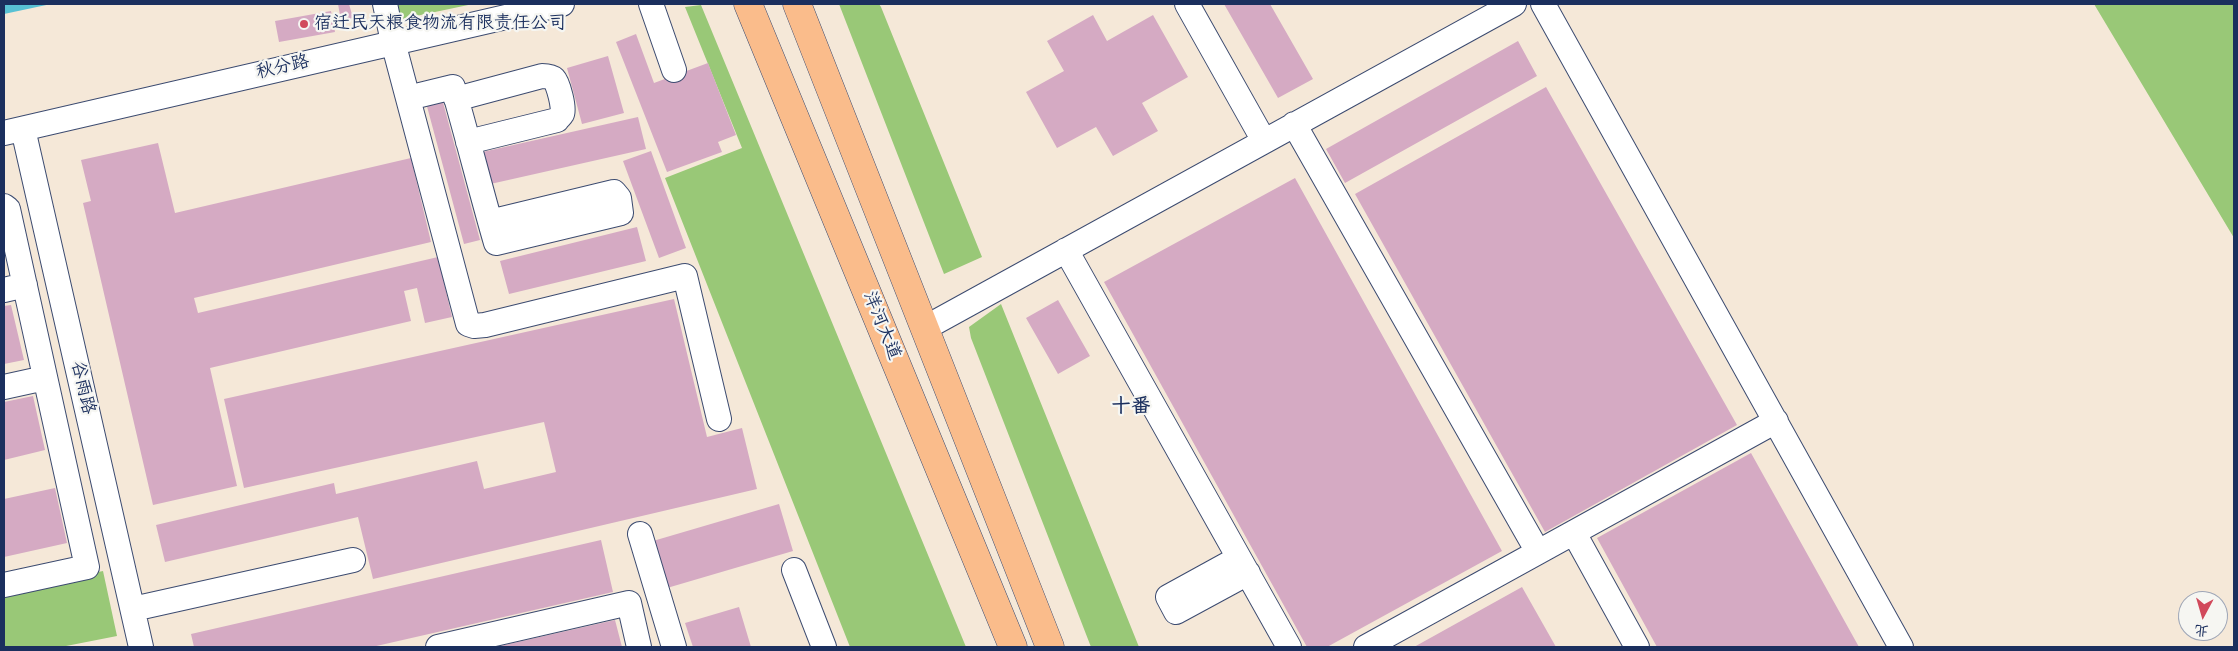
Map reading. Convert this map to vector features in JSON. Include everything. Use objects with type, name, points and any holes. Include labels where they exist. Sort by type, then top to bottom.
[{"type":"main road","name":"洋河大道","points":[[748,4],[1013,647]]},
{"type":"main road","points":[[797,4],[1050,647]]},
{"type":"street","points":[[385,4],[393,42],[468,324],[474,326],[485,325],[685,276],[719,419]]},
{"type":"street","name":"秋分路","points":[[13,131],[562,4]]},
{"type":"street","points":[[651,4],[674,70]]},
{"type":"street","points":[[1187,4],[1264,142]]},
{"type":"street","points":[[925,328],[1514,4]]},
{"type":"street","points":[[1543,4],[1901,647]]},
{"type":"street","points":[[456,99],[542,76],[549,76],[554,79],[557,86],[563,110],[562,115],[557,120],[468,142]]},
{"type":"street","points":[[408,98],[453,87],[456,99],[490,222],[496,243],[621,213],[621,206],[614,192],[490,222]]},
{"type":"street","points":[[1294,124],[1538,552]]},
{"type":"street","name":"谷雨路","points":[[13,131],[141,647]]},
{"type":"street","points":[[4,206],[8,210],[14,287],[45,378],[87,567],[4,585]]},
{"type":"street","points":[[1066,250],[1289,647]]},
{"type":"street","points":[[4,387],[45,378]]},
{"type":"street","points":[[1366,647],[1776,421]]},
{"type":"street","points":[[1574,533],[1637,647]]},
{"type":"street","points":[[640,534],[674,647]]},
{"type":"street","points":[[133,609],[353,560]]},
{"type":"street","points":[[794,570],[824,647]]},
{"type":"street","points":[[438,647],[629,603],[639,647]]},
{"type":"green space","points":[[394,4],[473,4],[397,20]]},
{"type":"green space","points":[[839,4],[879,4],[881,7],[982,257],[944,274]]},
{"type":"green space","points":[[2094,4],[2234,4],[2234,238]]},
{"type":"green space","points":[[701,5],[966,647],[850,647],[665,178],[742,148],[685,7]]},
{"type":"green space","points":[[1001,304],[1139,647],[1091,647],[971,338],[969,327]]},
{"type":"green space","points":[[103,571],[117,636],[61,647],[4,647],[4,592]]},
{"type":"water","points":[[4,4],[51,4],[4,14]]},
{"type":"building","points":[[338,4],[349,4],[353,18],[341,21]]},
{"type":"building","points":[[1224,4],[1270,4],[1313,79],[1278,98]]},
{"type":"building","points":[[331,11],[335,32],[279,42],[275,21]]},
{"type":"building","points":[[1093,15],[1107,41],[1153,15],[1188,77],[1142,103],[1158,131],[1113,156],[1096,127],[1057,148],[1026,92],[1064,71],[1047,41]]},
{"type":"building","points":[[636,34],[654,83],[708,63],[736,135],[718,142],[722,152],[667,172],[616,42]]},
{"type":"building","points":[[1518,41],[1537,76],[1345,183],[1326,149]]},
{"type":"building","points":[[608,56],[624,113],[582,124],[567,68]]},
{"type":"building","points":[[1546,87],[1737,425],[1545,532],[1355,194]]},
{"type":"building","points":[[441,95],[480,240],[464,244],[425,99]]},
{"type":"building","points":[[638,117],[646,149],[486,185],[478,153]]},
{"type":"building","points":[[158,143],[175,213],[411,158],[431,242],[194,298],[198,313],[438,257],[452,317],[425,323],[417,288],[404,291],[411,321],[210,368],[237,486],[153,505],[83,203],[91,201],[81,160]]},
{"type":"building","points":[[651,151],[686,248],[659,258],[623,161]]},
{"type":"building","points":[[1295,178],[1502,551],[1327,647],[1307,647],[1104,282]]},
{"type":"building","points":[[637,227],[646,261],[509,294],[500,261]]},
{"type":"building","points":[[674,299],[707,437],[742,428],[757,489],[373,579],[358,517],[165,562],[156,525],[334,483],[336,494],[477,461],[484,489],[556,472],[544,422],[244,488],[224,399]]},
{"type":"building","points":[[1058,300],[1090,356],[1058,374],[1026,318]]},
{"type":"building","points":[[11,305],[24,360],[4,364],[4,306]]},
{"type":"building","points":[[33,396],[45,450],[4,460],[4,402]]},
{"type":"building","points":[[1751,453],[1859,647],[1657,647],[1597,538]]},
{"type":"building","points":[[55,488],[67,543],[4,557],[4,499]]},
{"type":"building","points":[[779,504],[793,551],[667,588],[653,541]]},
{"type":"building","points":[[601,540],[613,592],[372,647],[194,647],[191,634]]},
{"type":"building","points":[[1522,587],[1556,647],[1414,647]]},
{"type":"building","points":[[739,607],[751,647],[693,647],[685,623]]},
{"type":"building","points":[[615,620],[622,647],[500,647],[500,646]]},
{"type":"place","name":"宿迁民天粮食物流有限责任公司","points":[[304,24]]},
{"type":"district","name":"十番","points":[[1131,408]]}]
